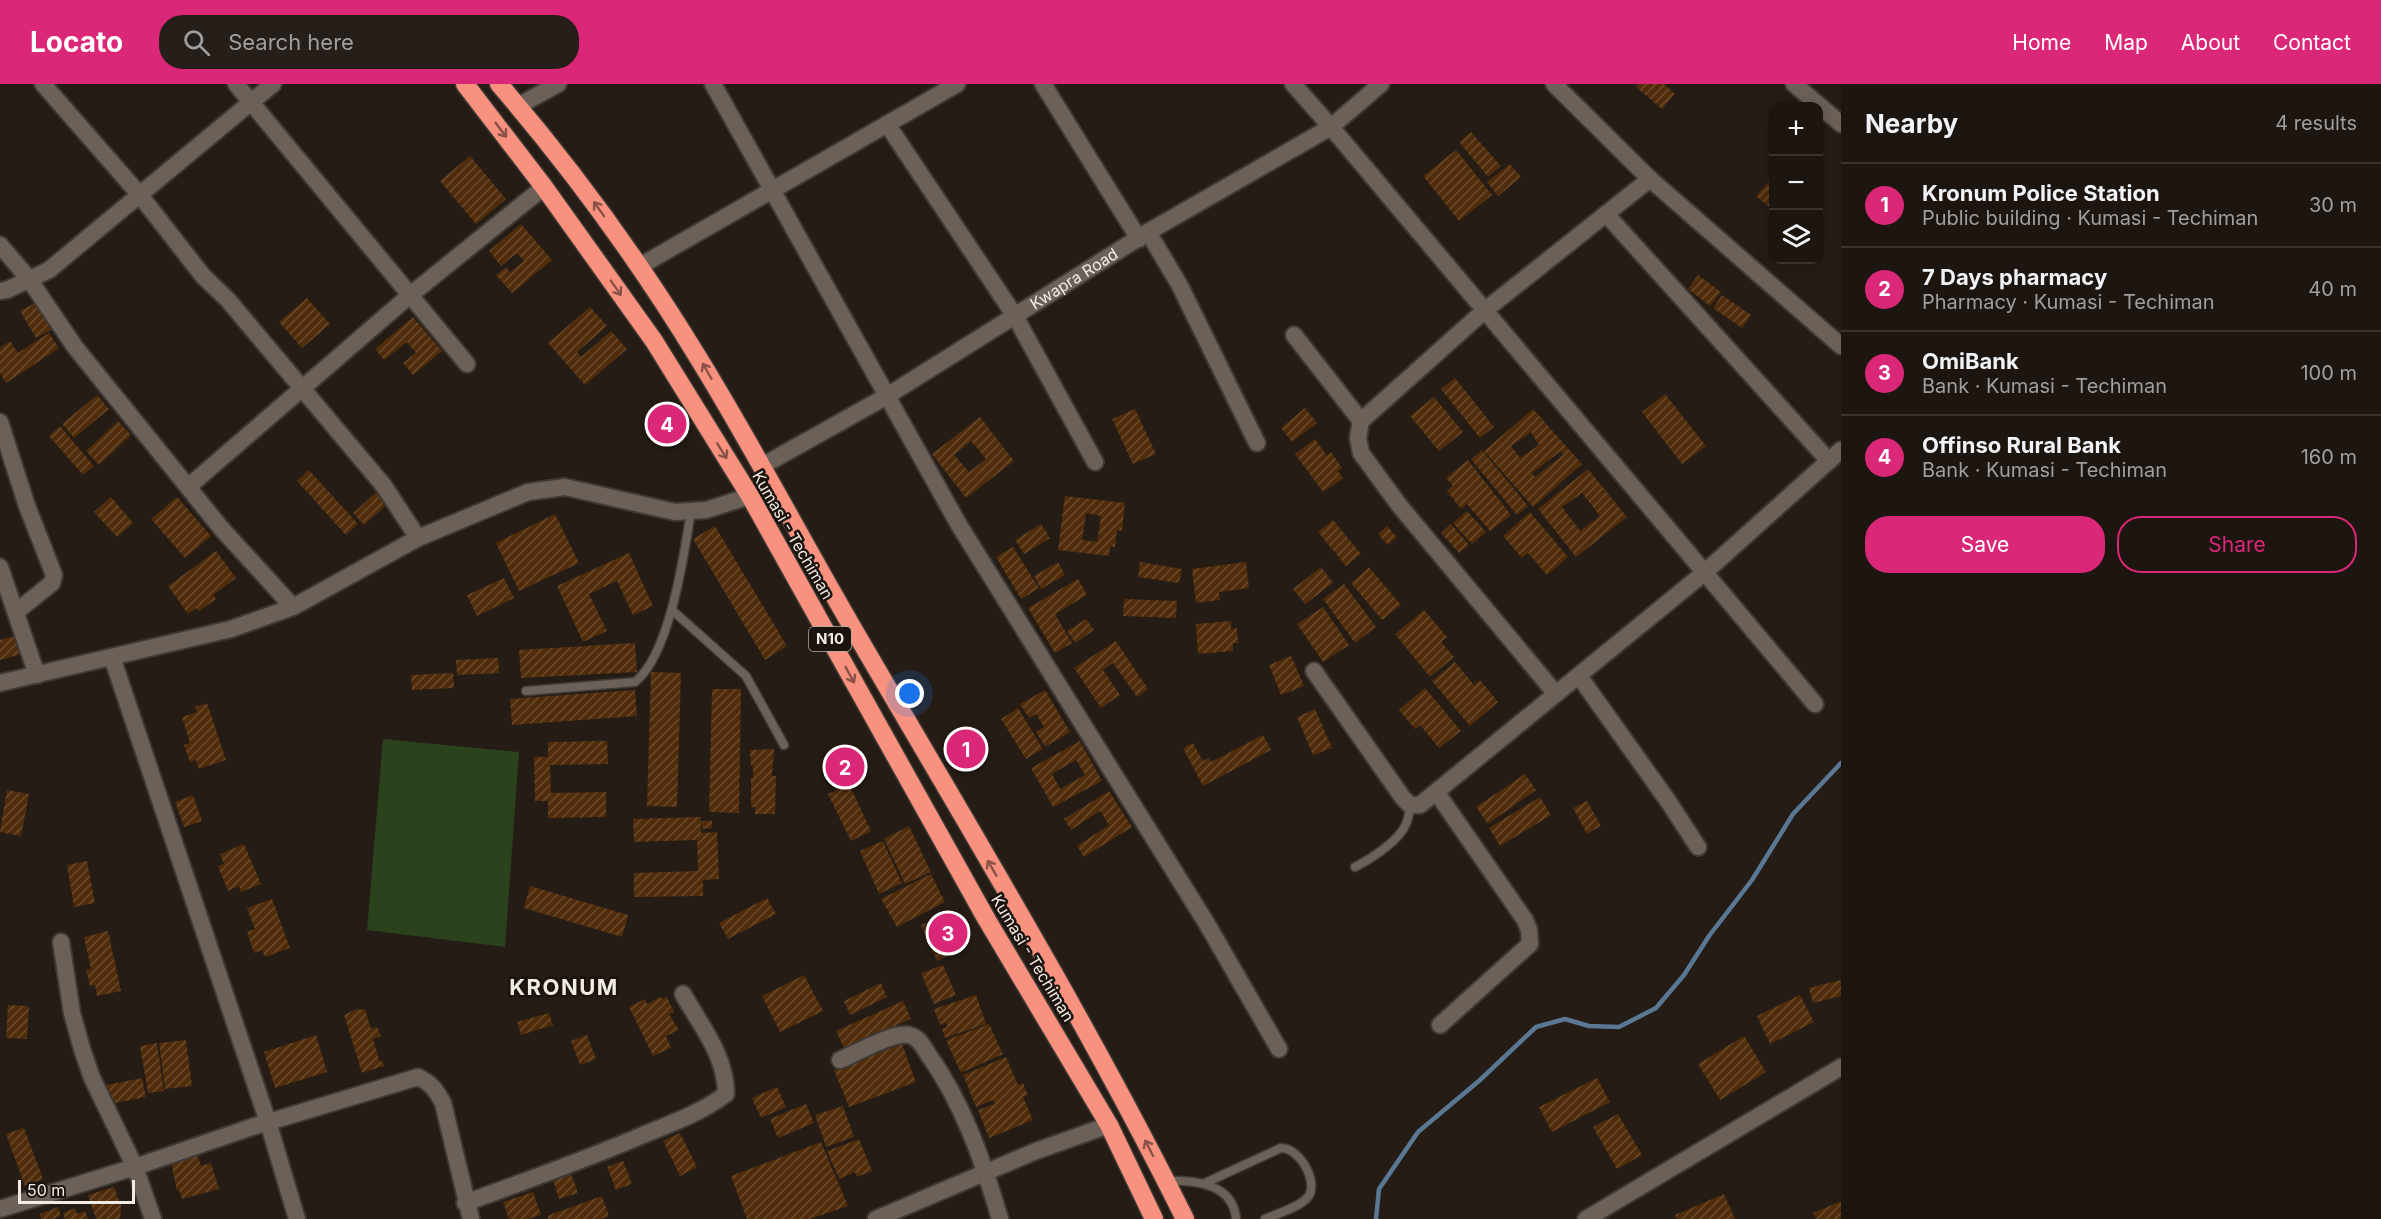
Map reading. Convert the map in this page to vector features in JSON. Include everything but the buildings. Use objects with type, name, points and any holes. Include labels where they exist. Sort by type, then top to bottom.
[{"type":"highway","name":"Kumasi - Techiman","points":[[465,84],[544,187],[654,341],[750,496],[987,920],[1109,1125],[1154,1219]]},
{"type":"highway","name":"N10","points":[[499,84],[586,190],[640,266],[699,358],[762,466],[809,554],[1015,908],[1138,1127],[1185,1219]]},
{"type":"street","points":[[43,84],[139,194],[203,276],[228,300],[384,486],[418,538]]},
{"type":"street","points":[[236,84],[467,364]]},
{"type":"street","points":[[0,291],[49,270],[273,84]]},
{"type":"street","points":[[518,105],[558,84]]},
{"type":"street","points":[[713,84],[959,525],[1207,924],[1279,1049]]},
{"type":"street","points":[[640,266],[957,84]]},
{"type":"street","points":[[1043,84],[1144,236],[1179,284],[1257,443]]},
{"type":"street","points":[[1293,84],[1815,704]]},
{"type":"street","name":"Kwapra Road","points":[[762,466],[887,396],[1144,236],[1331,127],[1381,84]]},
{"type":"street","points":[[1554,84],[1650,179],[1841,346]]},
{"type":"street","points":[[1794,84],[1841,124]]},
{"type":"street","points":[[887,124],[1015,316],[1095,462]]},
{"type":"street","points":[[1556,694],[1399,505],[1361,453],[1358,438],[1361,421],[1484,311],[1650,179]]},
{"type":"street","points":[[188,487],[409,296],[544,187]]},
{"type":"street","points":[[1314,671],[1403,798],[1410,805],[1420,805],[1704,573],[1835,456],[1606,214]]},
{"type":"street","points":[[0,244],[29,279],[75,346],[221,528],[293,607]]},
{"type":"street","points":[[1294,335],[1361,421]]},
{"type":"street","points":[[0,422],[27,506],[54,575],[52,583],[16,612]]},
{"type":"street","points":[[0,683],[231,629],[293,607],[418,538],[528,492],[565,487],[675,512],[706,510],[750,496]]},
{"type":"street","points":[[0,567],[37,675]]},
{"type":"street","points":[[112,657],[268,1122],[297,1219]]},
{"type":"street","points":[[1579,676],[1698,847]]},
{"type":"street","points":[[1437,793],[1525,920],[1529,930],[1530,944],[1440,1025]]},
{"type":"street","points":[[61,942],[72,1013],[82,1049],[92,1078],[135,1167],[153,1219]]},
{"type":"street","points":[[465,1203],[589,1158],[711,1106],[726,1094],[726,1078],[721,1059],[683,994]]},
{"type":"street","points":[[840,1060],[895,1036],[908,1035],[917,1039],[948,1081],[986,1173],[1000,1219]]},
{"type":"street","points":[[1586,1219],[1841,1067]]},
{"type":"street","points":[[0,1209],[268,1122],[418,1077],[435,1088],[443,1103],[465,1203],[471,1219]]},
{"type":"street","points":[[876,1219],[1036,1151],[1109,1125]]},
{"type":"lane","points":[[526,692],[635,682],[643,675],[651,664],[672,610],[692,511]]},
{"type":"lane","points":[[672,610],[746,676],[784,745]]},
{"type":"lane","points":[[1355,867],[1374,858],[1400,833],[1406,824],[1410,805]]},
{"type":"lane","points":[[1205,1183],[1281,1148],[1292,1150],[1300,1158],[1312,1184],[1312,1191],[1303,1202],[1265,1219]]},
{"type":"lane","points":[[1166,1181],[1191,1180],[1205,1183],[1220,1191],[1230,1202],[1236,1219]]},
{"type":"green space","points":[[383,739],[519,752],[505,947],[367,930]]},
{"type":"waterway","points":[[1376,1219],[1379,1189],[1418,1132],[1480,1080],[1536,1027],[1565,1019],[1589,1026],[1619,1027],[1656,1008],[1684,975],[1709,936],[1752,880],[1793,814],[1841,763]]},
{"type":"place","name":"Offinso Rural Bank","points":[[667,424]]},
{"type":"place","name":"Kronum Police Station","points":[[966,749]]},
{"type":"place","name":"7 Days pharmacy","points":[[845,767]]},
{"type":"place","name":"OmiBank","points":[[948,933]]},
{"type":"district","name":"KRONUM","points":[[564,987]]}]
